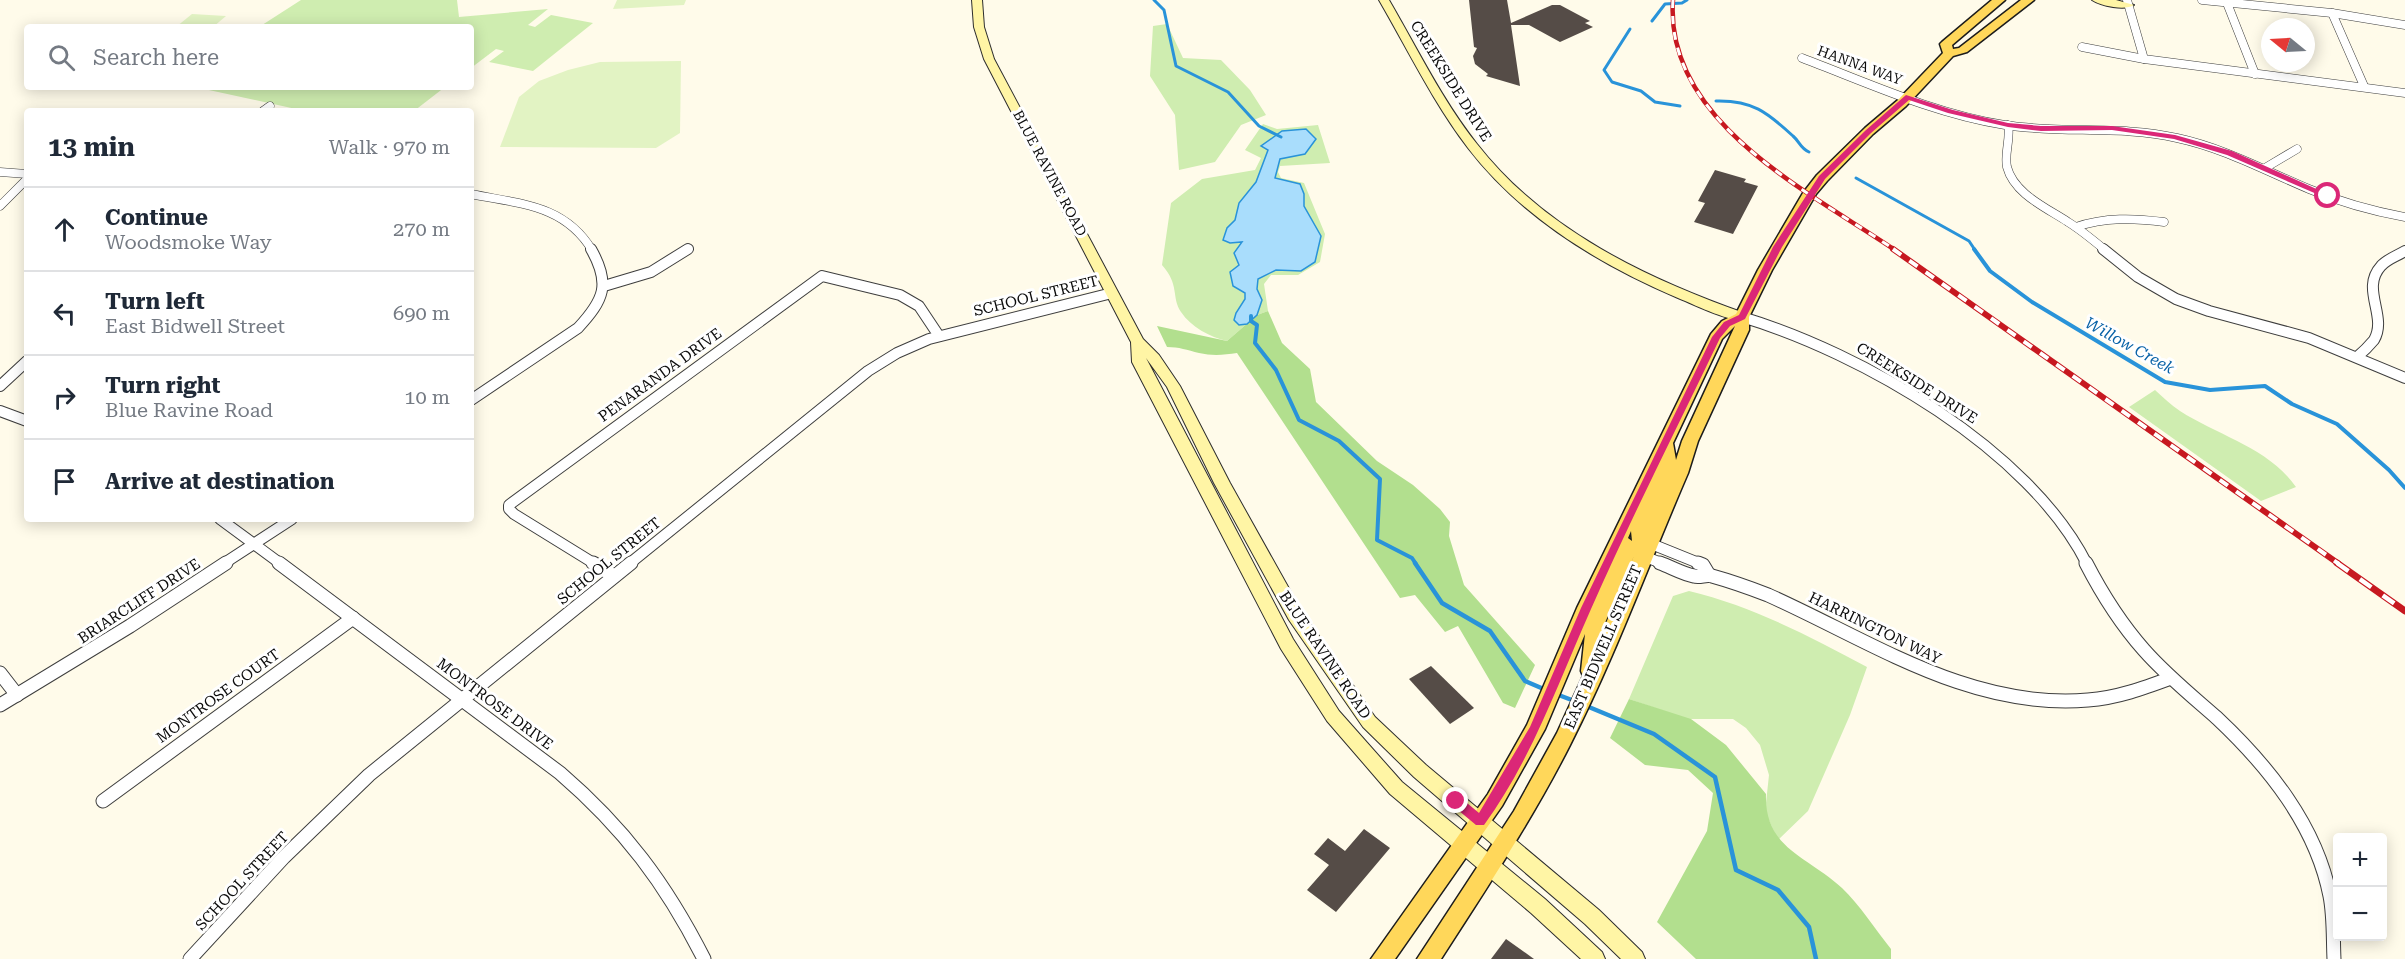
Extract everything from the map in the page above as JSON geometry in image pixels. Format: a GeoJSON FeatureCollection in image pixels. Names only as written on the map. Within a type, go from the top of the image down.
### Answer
{"type":"FeatureCollection","features":[{"type":"Feature","properties":{"kind":"main road","name":"BLUE RAVINE ROAD"},"geometry":{"type":"LineString","coordinates":[[977,0],[979,27],[989,59],[1138,342],[1154,358],[1173,386],[1222,483],[1289,604],[1369,722],[1420,771],[1611,934],[1635,959]]}},
{"type":"Feature","properties":{"kind":"main road","name":"CREEKSIDE DRIVE"},"geometry":{"type":"LineString","coordinates":[[1384,0],[1473,147],[1518,194],[1611,261],[1661,286],[1742,317]]}},
{"type":"Feature","properties":{"kind":"main road","name":"EAST BIDWELL STREET"},"geometry":{"type":"LineString","coordinates":[[1949,54],[1946,44],[1999,0]]}},
{"type":"Feature","properties":{"kind":"main road","name":"EAST BIDWELL STREET"},"geometry":{"type":"LineString","coordinates":[[1428,959],[1492,866],[1536,792],[1567,731],[1590,684],[1680,473],[1690,441],[1742,330],[1742,317],[1778,247],[1822,178],[1842,157],[1908,97],[1949,54],[1963,50],[2028,0]]}},
{"type":"Feature","properties":{"kind":"main road"},"geometry":{"type":"LineString","coordinates":[[2097,0],[2128,3]]}},
{"type":"Feature","properties":{"kind":"main road","name":"EAST BIDWELL STREET"},"geometry":{"type":"LineString","coordinates":[[1382,959],[1495,800],[1543,714],[1586,608],[1716,337],[1727,324],[1742,317]]}},
{"type":"Feature","properties":{"kind":"main road","name":"BLUE RAVINE ROAD"},"geometry":{"type":"LineString","coordinates":[[1138,342],[1139,362],[1308,680],[1362,752],[1396,788],[1492,866],[1595,959]]}},
{"type":"Feature","properties":{"kind":"main road"},"geometry":{"type":"LineString","coordinates":[[1150,383],[1160,384],[1180,418],[1195,428]]}},
{"type":"Feature","properties":{"kind":"main road"},"geometry":{"type":"LineString","coordinates":[[1646,550],[1640,531],[1669,467],[1665,443]]}},
{"type":"Feature","properties":{"kind":"main road"},"geometry":{"type":"LineString","coordinates":[[1590,684],[1595,625],[1628,550],[1626,545],[1619,540]]}},
{"type":"Feature","properties":{"kind":"main road"},"geometry":{"type":"LineString","coordinates":[[1263,599],[1277,607],[1291,633],[1306,642],[1315,643]]}},
{"type":"Feature","properties":{"kind":"street"},"geometry":{"type":"LineString","coordinates":[[2202,0],[2332,13],[2405,25]]}},
{"type":"Feature","properties":{"kind":"street"},"geometry":{"type":"LineString","coordinates":[[2128,3],[2144,59]]}},
{"type":"Feature","properties":{"kind":"street"},"geometry":{"type":"LineString","coordinates":[[2227,3],[2254,74]]}},
{"type":"Feature","properties":{"kind":"street"},"geometry":{"type":"LineString","coordinates":[[2332,13],[2364,87]]}},
{"type":"Feature","properties":{"kind":"street"},"geometry":{"type":"LineString","coordinates":[[2082,46],[2144,59],[2405,93]]}},
{"type":"Feature","properties":{"kind":"street","name":"HANNA WAY"},"geometry":{"type":"LineString","coordinates":[[1802,58],[1951,111],[2008,125],[2041,129],[2112,128],[2157,133],[2211,147],[2328,196],[2405,217]]}},
{"type":"Feature","properties":{"kind":"street"},"geometry":{"type":"LineString","coordinates":[[2008,125],[2010,138],[2005,157],[2009,173],[2015,181],[2032,198],[2076,227],[2127,270],[2181,301],[2213,313],[2314,339],[2405,378]]}},
{"type":"Feature","properties":{"kind":"street"},"geometry":{"type":"LineString","coordinates":[[2265,168],[2297,149]]}},
{"type":"Feature","properties":{"kind":"street"},"geometry":{"type":"LineString","coordinates":[[0,172],[24,174]]}},
{"type":"Feature","properties":{"kind":"street"},"geometry":{"type":"LineString","coordinates":[[0,206],[24,182]]}},
{"type":"Feature","properties":{"kind":"street"},"geometry":{"type":"LineString","coordinates":[[474,195],[542,210],[566,220],[578,230],[602,264],[604,286],[596,307],[578,328],[474,398]]}},
{"type":"Feature","properties":{"kind":"street"},"geometry":{"type":"LineString","coordinates":[[2076,227],[2118,219],[2164,222]]}},
{"type":"Feature","properties":{"kind":"street"},"geometry":{"type":"LineString","coordinates":[[604,286],[651,272],[688,249]]}},
{"type":"Feature","properties":{"kind":"street"},"geometry":{"type":"LineString","coordinates":[[2357,357],[2375,338],[2378,329],[2372,296],[2374,276],[2381,266],[2405,251]]}},
{"type":"Feature","properties":{"kind":"street","name":"PENARANDA DRIVE"},"geometry":{"type":"LineString","coordinates":[[614,576],[514,514],[509,509],[509,505],[822,276],[900,295],[919,306],[939,336]]}},
{"type":"Feature","properties":{"kind":"street","name":"SCHOOL STREET"},"geometry":{"type":"LineString","coordinates":[[190,959],[326,814],[369,775],[868,371],[897,353],[939,336],[1112,293]]}},
{"type":"Feature","properties":{"kind":"street","name":"CREEKSIDE DRIVE"},"geometry":{"type":"LineString","coordinates":[[1742,317],[1809,338],[1863,364],[1989,448],[2013,468],[2048,504],[2076,544],[2122,622],[2171,678],[2241,742],[2295,809],[2314,845],[2330,894],[2334,959]]}},
{"type":"Feature","properties":{"kind":"street"},"geometry":{"type":"LineString","coordinates":[[0,386],[24,364]]}},
{"type":"Feature","properties":{"kind":"street"},"geometry":{"type":"LineString","coordinates":[[0,411],[24,420]]}},
{"type":"Feature","properties":{"kind":"street","name":"MONTROSE DRIVE"},"geometry":{"type":"LineString","coordinates":[[224,522],[560,773],[609,816],[662,882],[704,959]]}},
{"type":"Feature","properties":{"kind":"street","name":"BRIARCLIFF DRIVE"},"geometry":{"type":"LineString","coordinates":[[0,705],[130,626],[287,522]]}},
{"type":"Feature","properties":{"kind":"street","name":"HARRINGTON WAY"},"geometry":{"type":"LineString","coordinates":[[1646,550],[1696,577],[1709,575],[1784,601],[1881,651],[1935,675],[2001,694],[2066,701],[2090,700],[2136,691],[2171,678]]}},
{"type":"Feature","properties":{"kind":"street","name":"MONTROSE COURT"},"geometry":{"type":"LineString","coordinates":[[103,801],[352,618]]}},
{"type":"Feature","properties":{"kind":"street"},"geometry":{"type":"LineString","coordinates":[[0,673],[17,695]]}},
{"type":"Feature","properties":{"kind":"green space"},"geometry":{"type":"Polygon","coordinates":[[[301,0],[457,0],[459,17],[548,9],[528,25],[535,27],[551,15],[593,23],[533,71],[489,62],[504,51],[496,49],[474,66],[474,24],[264,24],[301,0]]]}},
{"type":"Feature","properties":{"kind":"green space"},"geometry":{"type":"Polygon","coordinates":[[[617,0],[686,0],[684,5],[613,9],[617,0]]]}},
{"type":"Feature","properties":{"kind":"green space"},"geometry":{"type":"Polygon","coordinates":[[[192,14],[226,16],[217,24],[180,24],[192,14]]]}},
{"type":"Feature","properties":{"kind":"green space"},"geometry":{"type":"Polygon","coordinates":[[[1167,24],[1183,58],[1221,60],[1250,90],[1266,115],[1241,125],[1215,162],[1179,170],[1175,115],[1150,76],[1153,26],[1167,24]]]}},
{"type":"Feature","properties":{"kind":"green space"},"geometry":{"type":"Polygon","coordinates":[[[681,61],[680,133],[656,148],[500,147],[519,97],[539,81],[568,70],[600,62],[681,61]]]}},
{"type":"Feature","properties":{"kind":"green space"},"geometry":{"type":"Polygon","coordinates":[[[209,90],[441,90],[418,108],[291,108],[209,90]]]}},
{"type":"Feature","properties":{"kind":"green space"},"geometry":{"type":"Polygon","coordinates":[[[1263,124],[1277,129],[1318,125],[1330,163],[1280,166],[1278,172],[1281,178],[1304,183],[1325,234],[1320,262],[1298,275],[1271,275],[1264,284],[1268,311],[1257,315],[1227,341],[1195,327],[1178,306],[1171,279],[1162,265],[1171,203],[1202,179],[1255,170],[1261,158],[1245,150],[1263,124]]]}},
{"type":"Feature","properties":{"kind":"green space"},"geometry":{"type":"Polygon","coordinates":[[[1268,311],[1282,343],[1310,369],[1316,402],[1377,461],[1413,485],[1440,509],[1450,522],[1449,536],[1464,585],[1535,665],[1515,708],[1503,703],[1458,626],[1445,632],[1415,595],[1400,598],[1237,353],[1209,355],[1167,347],[1157,326],[1227,341],[1257,315],[1268,311]]]}},
{"type":"Feature","properties":{"kind":"green space"},"geometry":{"type":"Polygon","coordinates":[[[2155,390],[2180,411],[2258,452],[2272,462],[2296,487],[2261,501],[2129,407],[2155,390]]]}},
{"type":"Feature","properties":{"kind":"green space"},"geometry":{"type":"Polygon","coordinates":[[[1689,591],[1758,614],[1867,667],[1850,715],[1808,811],[1778,840],[1765,812],[1769,775],[1760,745],[1746,728],[1733,719],[1687,719],[1629,699],[1673,596],[1689,591]]]}},
{"type":"Feature","properties":{"kind":"green space"},"geometry":{"type":"Polygon","coordinates":[[[1629,699],[1691,719],[1726,745],[1766,794],[1767,813],[1780,839],[1790,850],[1829,877],[1849,895],[1891,949],[1891,959],[1696,959],[1657,922],[1707,831],[1713,793],[1688,770],[1645,765],[1610,738],[1629,699]]]}},
{"type":"Feature","properties":{"kind":"water"},"geometry":{"type":"Polygon","coordinates":[[[1306,129],[1316,139],[1305,154],[1280,159],[1275,178],[1300,184],[1304,194],[1304,206],[1321,236],[1315,262],[1301,271],[1276,270],[1258,279],[1257,289],[1262,300],[1257,315],[1247,324],[1239,325],[1234,320],[1245,299],[1245,293],[1233,286],[1230,272],[1239,265],[1234,253],[1242,242],[1230,243],[1223,240],[1227,228],[1235,220],[1239,203],[1256,182],[1268,150],[1261,146],[1282,131],[1306,129]]]}},
{"type":"Feature","properties":{"kind":"building"},"geometry":{"type":"Polygon","coordinates":[[[1469,0],[1507,0],[1511,23],[1552,5],[1560,5],[1590,21],[1585,23],[1593,27],[1560,42],[1529,25],[1511,25],[1520,86],[1486,76],[1488,74],[1475,64],[1473,56],[1477,48],[1474,47],[1469,0]]]}},
{"type":"Feature","properties":{"kind":"building"},"geometry":{"type":"Polygon","coordinates":[[[1715,170],[1746,179],[1744,182],[1758,186],[1733,234],[1694,222],[1705,203],[1698,201],[1715,170]]]}},
{"type":"Feature","properties":{"kind":"building"},"geometry":{"type":"Polygon","coordinates":[[[1431,666],[1474,708],[1450,724],[1409,679],[1431,666]]]}},
{"type":"Feature","properties":{"kind":"building"},"geometry":{"type":"Polygon","coordinates":[[[1364,829],[1390,848],[1336,912],[1307,890],[1329,865],[1314,854],[1328,838],[1345,851],[1364,829]]]}},
{"type":"Feature","properties":{"kind":"building"},"geometry":{"type":"Polygon","coordinates":[[[1506,939],[1534,959],[1491,959],[1506,939]]]}},
{"type":"Feature","properties":{"kind":"waterway"},"geometry":{"type":"LineString","coordinates":[[1154,0],[1164,10],[1176,66],[1228,92],[1259,126],[1281,137]]}},
{"type":"Feature","properties":{"kind":"waterway","name":"Willow Creek"},"geometry":{"type":"LineString","coordinates":[[1652,21],[1665,4],[1682,3],[1687,0]]}},
{"type":"Feature","properties":{"kind":"waterway","name":"Willow Creek"},"geometry":{"type":"LineString","coordinates":[[1630,29],[1604,70],[1612,82],[1641,91],[1655,102],[1680,106]]}},
{"type":"Feature","properties":{"kind":"waterway","name":"Willow Creek"},"geometry":{"type":"LineString","coordinates":[[1716,101],[1740,103],[1758,109],[1784,128],[1809,152]]}},
{"type":"Feature","properties":{"kind":"waterway","name":"Willow Creek"},"geometry":{"type":"LineString","coordinates":[[1856,178],[1969,241],[1975,250]]}},
{"type":"Feature","properties":{"kind":"waterway","name":"Willow Creek"},"geometry":{"type":"LineString","coordinates":[[1974,249],[1990,271],[2032,302],[2165,382],[2210,390],[2265,386],[2292,404],[2337,424],[2389,470],[2405,488]]}},
{"type":"Feature","properties":{"kind":"waterway"},"geometry":{"type":"LineString","coordinates":[[1251,316],[1251,321],[1257,325],[1255,343],[1276,370],[1299,420],[1339,441],[1380,479],[1377,540],[1412,558],[1416,564]]}},
{"type":"Feature","properties":{"kind":"waterway"},"geometry":{"type":"LineString","coordinates":[[1415,563],[1442,603],[1490,631],[1525,681],[1546,690]]}},
{"type":"Feature","properties":{"kind":"waterway"},"geometry":{"type":"LineString","coordinates":[[1556,694],[1577,702]]}},
{"type":"Feature","properties":{"kind":"waterway"},"geometry":{"type":"LineString","coordinates":[[1584,705],[1654,734],[1715,777],[1736,870],[1778,890],[1809,927],[1816,959]]}},
{"type":"Feature","properties":{"kind":"railway"},"geometry":{"type":"LineString","coordinates":[[1673,0],[1676,43],[1692,82],[1717,117],[1749,149],[1785,178],[1895,250]]}},
{"type":"Feature","properties":{"kind":"railway"},"geometry":{"type":"LineString","coordinates":[[1893,249],[2339,564]]}},
{"type":"Feature","properties":{"kind":"railway"},"geometry":{"type":"LineString","coordinates":[[2337,563],[2405,611]]}},
{"type":"Feature","properties":{"kind":"route"},"geometry":{"type":"LineString","coordinates":[[1456,801],[1480,821],[1495,800],[1543,714],[1586,608],[1716,337],[1727,324],[1742,317],[1778,247],[1810,193],[1822,178],[1869,131],[1908,97],[1951,111],[2008,125],[2041,129],[2112,128],[2139,130],[2175,137],[2230,153],[2328,196]]}}]}
